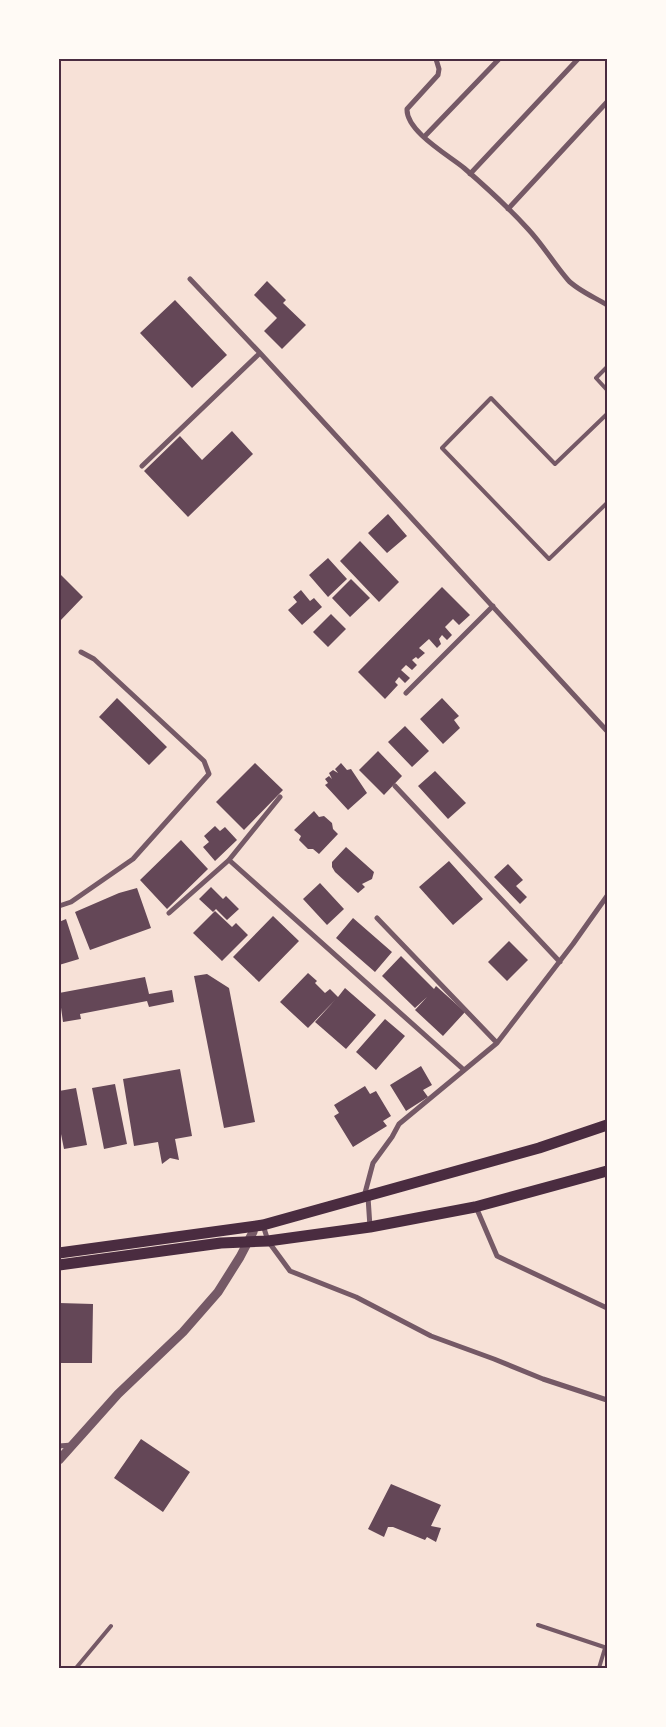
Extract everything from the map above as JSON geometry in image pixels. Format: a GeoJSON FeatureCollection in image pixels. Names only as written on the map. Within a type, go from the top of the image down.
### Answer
{"type":"FeatureCollection","features":[{"type":"Feature","properties":{"kind":"main road"},"geometry":{"type":"LineString","coordinates":[[59,1253],[258,1226],[539,1148],[607,1125]]}},
{"type":"Feature","properties":{"kind":"main road"},"geometry":{"type":"LineString","coordinates":[[59,1266],[220,1243],[268,1241],[370,1227],[475,1206],[607,1171]]}},
{"type":"Feature","properties":{"kind":"street"},"geometry":{"type":"LineString","coordinates":[[436,59],[439,69],[438,75],[407,109],[408,119],[424,137],[450,156],[529,229],[570,282],[607,305]]}},
{"type":"Feature","properties":{"kind":"street"},"geometry":{"type":"LineString","coordinates":[[424,137],[500,59]]}},
{"type":"Feature","properties":{"kind":"street"},"geometry":{"type":"LineString","coordinates":[[470,174],[578,59]]}},
{"type":"Feature","properties":{"kind":"street"},"geometry":{"type":"LineString","coordinates":[[508,209],[607,102]]}},
{"type":"Feature","properties":{"kind":"street"},"geometry":{"type":"LineString","coordinates":[[190,279],[260,352],[607,731]]}},
{"type":"Feature","properties":{"kind":"street"},"geometry":{"type":"LineString","coordinates":[[142,466],[260,352]]}},
{"type":"Feature","properties":{"kind":"street"},"geometry":{"type":"LineString","coordinates":[[406,693],[493,606]]}},
{"type":"Feature","properties":{"kind":"street"},"geometry":{"type":"LineString","coordinates":[[59,906],[71,902],[133,860],[209,774],[204,761],[94,659],[81,652]]}},
{"type":"Feature","properties":{"kind":"street"},"geometry":{"type":"LineString","coordinates":[[395,786],[560,962]]}},
{"type":"Feature","properties":{"kind":"street"},"geometry":{"type":"LineString","coordinates":[[169,913],[230,860],[280,797]]}},
{"type":"Feature","properties":{"kind":"street"},"geometry":{"type":"LineString","coordinates":[[230,860],[464,1070]]}},
{"type":"Feature","properties":{"kind":"street"},"geometry":{"type":"LineString","coordinates":[[370,1227],[368,1197],[365,1193],[373,1163],[399,1124],[496,1043],[560,962],[607,896]]}},
{"type":"Feature","properties":{"kind":"street"},"geometry":{"type":"LineString","coordinates":[[378,918],[496,1043]]}},
{"type":"Feature","properties":{"kind":"street"},"geometry":{"type":"LineString","coordinates":[[475,1206],[497,1256],[606,1307]]}},
{"type":"Feature","properties":{"kind":"street"},"geometry":{"type":"LineString","coordinates":[[59,1460],[118,1394],[183,1332],[218,1292],[258,1226],[290,1271],[356,1297],[431,1336],[543,1379],[607,1400]]}},
{"type":"Feature","properties":{"kind":"street"},"geometry":{"type":"LineString","coordinates":[[59,1446],[72,1445]]}},
{"type":"Feature","properties":{"kind":"lane"},"geometry":{"type":"LineString","coordinates":[[607,367],[596,378],[607,390]]}},
{"type":"Feature","properties":{"kind":"lane"},"geometry":{"type":"LineString","coordinates":[[607,414],[555,464],[491,398],[442,448],[549,559],[607,503]]}},
{"type":"Feature","properties":{"kind":"lane"},"geometry":{"type":"LineString","coordinates":[[76,1668],[111,1626]]}},
{"type":"Feature","properties":{"kind":"lane"},"geometry":{"type":"LineString","coordinates":[[538,1626],[606,1648],[599,1668]]}},
{"type":"Feature","properties":{"kind":"building"},"geometry":{"type":"Polygon","coordinates":[[[267,281],[286,300],[283,303],[306,325],[282,349],[264,331],[277,318],[254,295],[267,281]]]}},
{"type":"Feature","properties":{"kind":"building"},"geometry":{"type":"Polygon","coordinates":[[[175,300],[227,355],[192,388],[140,333],[175,300]]]}},
{"type":"Feature","properties":{"kind":"building"},"geometry":{"type":"Polygon","coordinates":[[[232,431],[253,454],[188,517],[144,471],[180,436],[202,460],[232,431]]]}},
{"type":"Feature","properties":{"kind":"building"},"geometry":{"type":"Polygon","coordinates":[[[388,514],[407,536],[387,553],[368,533],[388,514]]]}},
{"type":"Feature","properties":{"kind":"building"},"geometry":{"type":"Polygon","coordinates":[[[360,541],[399,582],[379,602],[340,561],[360,541]]]}},
{"type":"Feature","properties":{"kind":"building"},"geometry":{"type":"Polygon","coordinates":[[[328,558],[347,579],[328,597],[309,575],[328,558]]]}},
{"type":"Feature","properties":{"kind":"building"},"geometry":{"type":"Polygon","coordinates":[[[59,573],[83,597],[59,622],[59,573]]]}},
{"type":"Feature","properties":{"kind":"building"},"geometry":{"type":"Polygon","coordinates":[[[351,579],[370,598],[350,617],[332,598],[351,579]]]}},
{"type":"Feature","properties":{"kind":"building"},"geometry":{"type":"Polygon","coordinates":[[[442,587],[470,615],[459,625],[453,619],[445,627],[452,635],[447,640],[442,635],[439,639],[441,644],[437,648],[429,639],[419,648],[425,653],[418,659],[416,657],[412,660],[417,665],[412,670],[406,665],[401,670],[410,678],[405,683],[399,677],[395,682],[398,685],[385,699],[358,672],[442,587]]]}},
{"type":"Feature","properties":{"kind":"building"},"geometry":{"type":"Polygon","coordinates":[[[301,590],[310,601],[314,598],[322,607],[302,625],[288,610],[297,602],[293,597],[301,590]]]}},
{"type":"Feature","properties":{"kind":"building"},"geometry":{"type":"Polygon","coordinates":[[[331,614],[346,629],[328,647],[313,632],[331,614]]]}},
{"type":"Feature","properties":{"kind":"building"},"geometry":{"type":"Polygon","coordinates":[[[117,698],[167,747],[149,765],[99,717],[117,698]]]}},
{"type":"Feature","properties":{"kind":"building"},"geometry":{"type":"Polygon","coordinates":[[[442,698],[459,716],[454,720],[460,728],[443,744],[420,719],[442,698]]]}},
{"type":"Feature","properties":{"kind":"building"},"geometry":{"type":"Polygon","coordinates":[[[405,726],[429,751],[412,767],[388,742],[405,726]]]}},
{"type":"Feature","properties":{"kind":"building"},"geometry":{"type":"Polygon","coordinates":[[[378,751],[402,776],[384,795],[359,770],[378,751]]]}},
{"type":"Feature","properties":{"kind":"building"},"geometry":{"type":"Polygon","coordinates":[[[255,763],[283,790],[244,830],[216,802],[255,763]]]}},
{"type":"Feature","properties":{"kind":"building"},"geometry":{"type":"Polygon","coordinates":[[[341,763],[347,770],[351,769],[367,793],[348,810],[325,785],[328,783],[325,779],[329,776],[332,779],[329,773],[333,770],[338,773],[335,769],[341,763]]]}},
{"type":"Feature","properties":{"kind":"building"},"geometry":{"type":"Polygon","coordinates":[[[435,771],[466,803],[448,819],[418,786],[435,771]]]}},
{"type":"Feature","properties":{"kind":"building"},"geometry":{"type":"Polygon","coordinates":[[[314,811],[319,817],[324,816],[332,823],[333,829],[338,834],[319,854],[313,849],[308,849],[299,840],[301,836],[294,830],[314,811]]]}},
{"type":"Feature","properties":{"kind":"building"},"geometry":{"type":"Polygon","coordinates":[[[215,826],[220,831],[225,827],[237,840],[215,861],[203,847],[209,842],[204,836],[215,826]]]}},
{"type":"Feature","properties":{"kind":"building"},"geometry":{"type":"Polygon","coordinates":[[[181,840],[208,869],[167,909],[140,880],[181,840]]]}},
{"type":"Feature","properties":{"kind":"building"},"geometry":{"type":"Polygon","coordinates":[[[346,847],[374,872],[372,879],[362,884],[365,887],[358,893],[332,867],[332,862],[346,847]]]}},
{"type":"Feature","properties":{"kind":"building"},"geometry":{"type":"Polygon","coordinates":[[[449,861],[483,899],[453,925],[419,887],[449,861]]]}},
{"type":"Feature","properties":{"kind":"building"},"geometry":{"type":"Polygon","coordinates":[[[508,864],[523,880],[516,886],[527,897],[520,904],[494,877],[508,864]]]}},
{"type":"Feature","properties":{"kind":"building"},"geometry":{"type":"Polygon","coordinates":[[[320,883],[344,909],[327,925],[303,899],[320,883]]]}},
{"type":"Feature","properties":{"kind":"building"},"geometry":{"type":"Polygon","coordinates":[[[211,887],[223,899],[226,896],[239,909],[227,920],[216,909],[213,912],[199,899],[211,887]]]}},
{"type":"Feature","properties":{"kind":"building"},"geometry":{"type":"Polygon","coordinates":[[[137,888],[151,928],[90,950],[75,912],[119,893],[137,888]]]}},
{"type":"Feature","properties":{"kind":"building"},"geometry":{"type":"Polygon","coordinates":[[[215,911],[232,927],[236,923],[248,935],[222,961],[193,933],[215,911]]]}},
{"type":"Feature","properties":{"kind":"building"},"geometry":{"type":"Polygon","coordinates":[[[273,916],[299,941],[259,982],[233,957],[273,916]]]}},
{"type":"Feature","properties":{"kind":"building"},"geometry":{"type":"Polygon","coordinates":[[[353,918],[392,952],[375,972],[336,938],[353,918]]]}},
{"type":"Feature","properties":{"kind":"building"},"geometry":{"type":"Polygon","coordinates":[[[66,919],[79,959],[59,965],[59,922],[66,919]]]}},
{"type":"Feature","properties":{"kind":"building"},"geometry":{"type":"Polygon","coordinates":[[[509,941],[528,960],[507,981],[488,962],[509,941]]]}},
{"type":"Feature","properties":{"kind":"building"},"geometry":{"type":"Polygon","coordinates":[[[401,956],[434,989],[436,986],[465,1012],[443,1036],[415,1010],[427,997],[415,1008],[382,976],[401,956]]]}},
{"type":"Feature","properties":{"kind":"building"},"geometry":{"type":"Polygon","coordinates":[[[308,973],[317,981],[315,983],[325,993],[330,989],[338,997],[345,988],[376,1015],[346,1049],[315,1022],[335,1000],[308,1028],[280,1002],[308,973]]]}},
{"type":"Feature","properties":{"kind":"building"},"geometry":{"type":"Polygon","coordinates":[[[207,974],[229,988],[255,1122],[224,1128],[194,976],[207,974]]]}},
{"type":"Feature","properties":{"kind":"building"},"geometry":{"type":"Polygon","coordinates":[[[145,977],[149,994],[172,990],[174,1002],[149,1007],[147,1001],[80,1014],[81,1019],[63,1022],[59,993],[145,977]]]}},
{"type":"Feature","properties":{"kind":"building"},"geometry":{"type":"Polygon","coordinates":[[[385,1019],[405,1036],[376,1070],[356,1052],[385,1019]]]}},
{"type":"Feature","properties":{"kind":"building"},"geometry":{"type":"Polygon","coordinates":[[[421,1066],[432,1085],[423,1090],[428,1097],[406,1111],[390,1085],[421,1066]]]}},
{"type":"Feature","properties":{"kind":"building"},"geometry":{"type":"Polygon","coordinates":[[[180,1069],[192,1136],[175,1139],[179,1160],[170,1158],[162,1164],[158,1142],[134,1146],[123,1079],[180,1069]]]}},
{"type":"Feature","properties":{"kind":"building"},"geometry":{"type":"Polygon","coordinates":[[[115,1084],[127,1144],[104,1149],[92,1088],[115,1084]]]}},
{"type":"Feature","properties":{"kind":"building"},"geometry":{"type":"Polygon","coordinates":[[[365,1086],[370,1094],[376,1091],[391,1116],[383,1121],[387,1126],[353,1147],[334,1116],[339,1113],[334,1105],[365,1086]]]}},
{"type":"Feature","properties":{"kind":"building"},"geometry":{"type":"Polygon","coordinates":[[[76,1088],[87,1145],[64,1149],[59,1124],[59,1091],[76,1088]]]}},
{"type":"Feature","properties":{"kind":"building"},"geometry":{"type":"Polygon","coordinates":[[[59,1303],[93,1304],[92,1363],[59,1363],[59,1303]]]}},
{"type":"Feature","properties":{"kind":"building"},"geometry":{"type":"Polygon","coordinates":[[[141,1439],[190,1472],[163,1512],[114,1478],[141,1439]]]}},
{"type":"Feature","properties":{"kind":"building"},"geometry":{"type":"Polygon","coordinates":[[[391,1484],[441,1505],[431,1526],[441,1528],[436,1542],[427,1537],[425,1540],[393,1527],[388,1527],[384,1537],[368,1529],[391,1484]]]}}]}
